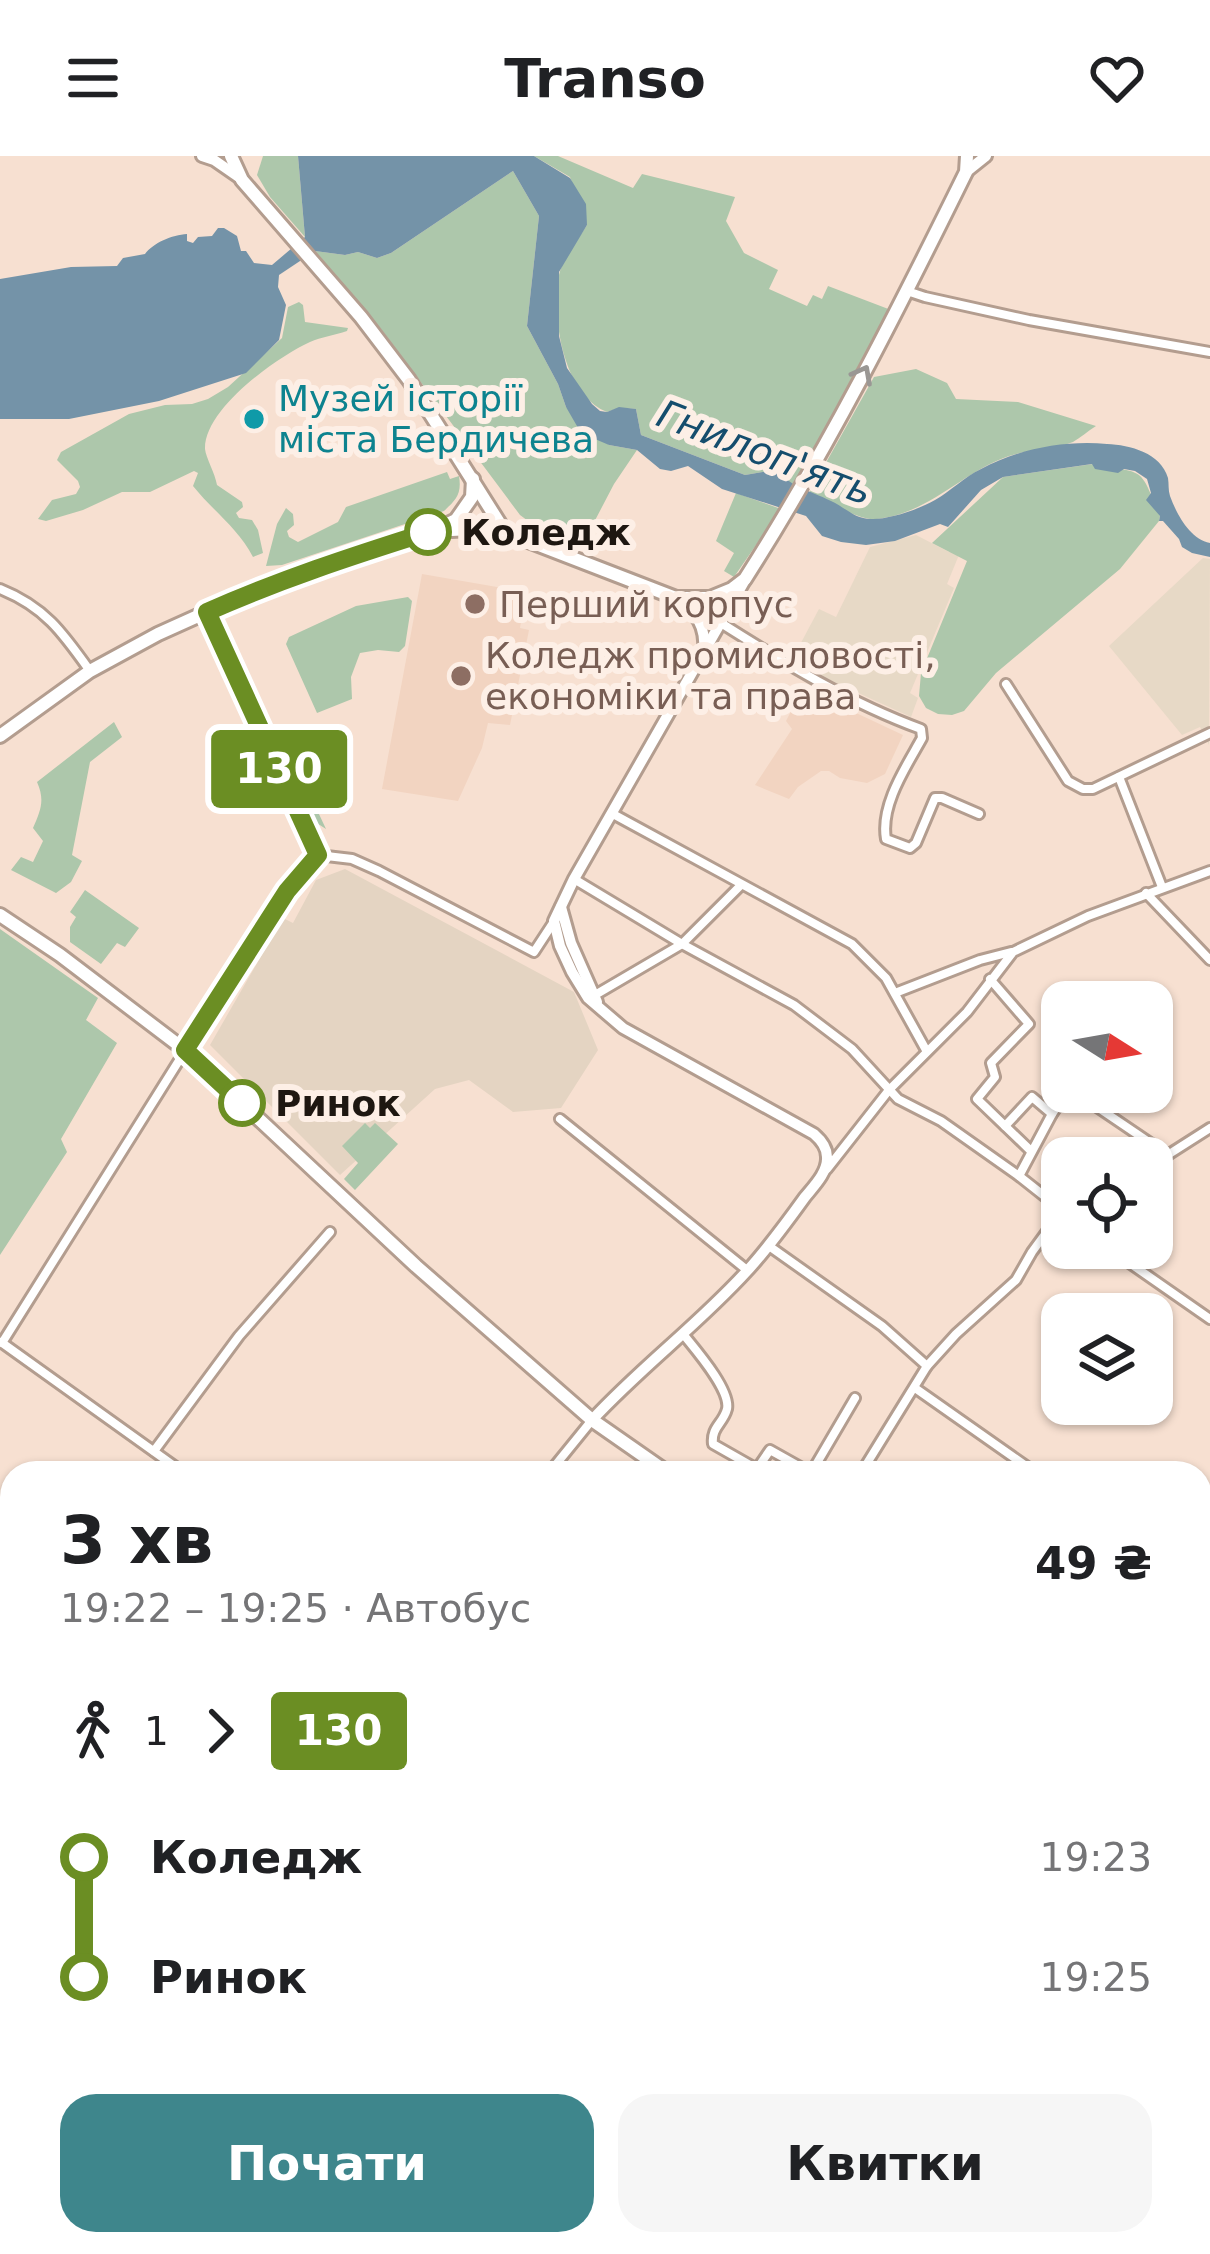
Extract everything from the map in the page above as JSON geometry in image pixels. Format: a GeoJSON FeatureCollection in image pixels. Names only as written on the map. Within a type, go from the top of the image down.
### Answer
{"type":"FeatureCollection","features":[{"type":"Feature","properties":{"kind":"main road"},"geometry":{"type":"LineString","coordinates":[[202,156],[242,180],[361,317],[410,380],[506,532]]}},
{"type":"Feature","properties":{"kind":"main road"},"geometry":{"type":"LineString","coordinates":[[230,156],[242,180]]}},
{"type":"Feature","properties":{"kind":"main road"},"geometry":{"type":"LineString","coordinates":[[967,156],[967,172]]}},
{"type":"Feature","properties":{"kind":"main road"},"geometry":{"type":"LineString","coordinates":[[592,1420],[747,1270],[823,1174],[827,1156],[823,1142],[814,1134],[623,1028],[588,998],[560,946],[554,921],[807,477],[967,172],[986,156]]}},
{"type":"Feature","properties":{"kind":"main road"},"geometry":{"type":"LineString","coordinates":[[0,736],[90,671],[207,612],[267,585],[456,520],[472,497],[473,479]]}},
{"type":"Feature","properties":{"kind":"main road"},"geometry":{"type":"LineString","coordinates":[[433,531],[506,532],[676,598],[703,626],[703,654]]}},
{"type":"Feature","properties":{"kind":"main road"},"geometry":{"type":"LineString","coordinates":[[676,598],[721,595],[745,579]]}},
{"type":"Feature","properties":{"kind":"main road"},"geometry":{"type":"LineString","coordinates":[[560,904],[571,943],[602,1010]]}},
{"type":"Feature","properties":{"kind":"main road"},"geometry":{"type":"LineString","coordinates":[[0,915],[61,955],[185,1050],[416,1266],[592,1420],[651,1461]]}},
{"type":"Feature","properties":{"kind":"street"},"geometry":{"type":"LineString","coordinates":[[908,291],[1029,320],[1210,352]]}},
{"type":"Feature","properties":{"kind":"street"},"geometry":{"type":"LineString","coordinates":[[0,589],[57,624],[90,671]]}},
{"type":"Feature","properties":{"kind":"street"},"geometry":{"type":"LineString","coordinates":[[207,612],[318,855]]}},
{"type":"Feature","properties":{"kind":"street"},"geometry":{"type":"LineString","coordinates":[[721,623],[804,674],[921,729],[922,738],[884,824],[886,839],[910,848],[916,843],[935,798],[979,814]]}},
{"type":"Feature","properties":{"kind":"street"},"geometry":{"type":"LineString","coordinates":[[1006,684],[1075,787],[1093,789],[1210,733]]}},
{"type":"Feature","properties":{"kind":"street"},"geometry":{"type":"LineString","coordinates":[[1119,777],[1162,887]]}},
{"type":"Feature","properties":{"kind":"street"},"geometry":{"type":"LineString","coordinates":[[613,814],[852,944],[886,977],[926,1051]]}},
{"type":"Feature","properties":{"kind":"street"},"geometry":{"type":"LineString","coordinates":[[318,855],[352,859],[380,871],[534,952],[554,921]]}},
{"type":"Feature","properties":{"kind":"street"},"geometry":{"type":"LineString","coordinates":[[163,1461],[1,1342],[287,891],[318,855]]}},
{"type":"Feature","properties":{"kind":"street"},"geometry":{"type":"LineString","coordinates":[[895,994],[1013,952],[1088,916],[1210,871]]}},
{"type":"Feature","properties":{"kind":"street"},"geometry":{"type":"LineString","coordinates":[[574,879],[794,1005],[852,1049],[898,1099],[941,1121],[1041,1193]]}},
{"type":"Feature","properties":{"kind":"street"},"geometry":{"type":"LineString","coordinates":[[594,995],[682,944],[741,885]]}},
{"type":"Feature","properties":{"kind":"street"},"geometry":{"type":"LineString","coordinates":[[1146,893],[1210,960]]}},
{"type":"Feature","properties":{"kind":"street"},"geometry":{"type":"LineString","coordinates":[[823,1174],[889,1090],[967,1012],[1013,952]]}},
{"type":"Feature","properties":{"kind":"street"},"geometry":{"type":"LineString","coordinates":[[990,979],[1029,1024],[991,1064],[995,1077],[977,1099],[1031,1151]]}},
{"type":"Feature","properties":{"kind":"street"},"geometry":{"type":"LineString","coordinates":[[1005,1126],[1032,1097],[1052,1114],[1019,1176]]}},
{"type":"Feature","properties":{"kind":"street"},"geometry":{"type":"LineString","coordinates":[[1103,1113],[1140,1137]]}},
{"type":"Feature","properties":{"kind":"street"},"geometry":{"type":"LineString","coordinates":[[560,1119],[747,1270]]}},
{"type":"Feature","properties":{"kind":"street"},"geometry":{"type":"LineString","coordinates":[[1173,1152],[1210,1129]]}},
{"type":"Feature","properties":{"kind":"street"},"geometry":{"type":"LineString","coordinates":[[154,1451],[239,1336],[330,1232]]}},
{"type":"Feature","properties":{"kind":"street"},"geometry":{"type":"LineString","coordinates":[[869,1461],[927,1366],[1016,1280],[1041,1240]]}},
{"type":"Feature","properties":{"kind":"street"},"geometry":{"type":"LineString","coordinates":[[767,1245],[882,1325],[927,1366]]}},
{"type":"Feature","properties":{"kind":"street"},"geometry":{"type":"LineString","coordinates":[[1138,1269],[1210,1319]]}},
{"type":"Feature","properties":{"kind":"street"},"geometry":{"type":"LineString","coordinates":[[682,1333],[725,1394],[727,1408],[712,1433],[713,1444],[743,1461]]}},
{"type":"Feature","properties":{"kind":"street"},"geometry":{"type":"LineString","coordinates":[[915,1388],[1019,1461]]}},
{"type":"Feature","properties":{"kind":"street"},"geometry":{"type":"LineString","coordinates":[[818,1461],[855,1398]]}},
{"type":"Feature","properties":{"kind":"street"},"geometry":{"type":"LineString","coordinates":[[559,1461],[592,1420]]}},
{"type":"Feature","properties":{"kind":"street"},"geometry":{"type":"LineString","coordinates":[[762,1461],[770,1450],[790,1461]]}},
{"type":"Feature","properties":{"kind":"shaded area"},"geometry":{"type":"Polygon","coordinates":[[[916,535],[949,552],[952,546],[961,550],[947,584],[954,588],[910,693],[918,698],[911,717],[810,671],[795,654],[819,609],[836,617],[870,547],[916,535]]]}},
{"type":"Feature","properties":{"kind":"shaded area"},"geometry":{"type":"Polygon","coordinates":[[[1203,558],[1210,559],[1209,745],[1200,727],[1182,735],[1109,646],[1203,558]]]}},
{"type":"Feature","properties":{"kind":"shaded area","name":"Коледж промисловості, економіки та права"},"geometry":{"type":"Polygon","coordinates":[[[422,574],[526,592],[520,628],[529,630],[510,725],[488,723],[458,801],[382,789],[422,574]]]}},
{"type":"Feature","properties":{"kind":"shaded area"},"geometry":{"type":"Polygon","coordinates":[[[803,688],[903,735],[885,774],[867,783],[821,771],[789,799],[755,785],[792,729],[786,721],[803,688]]]}},
{"type":"Feature","properties":{"kind":"shaded area"},"geometry":{"type":"Polygon","coordinates":[[[345,869],[574,992],[598,1050],[561,1108],[513,1112],[469,1080],[435,1089],[340,1175],[210,1045],[283,918],[293,923],[316,880],[345,869]]]}},
{"type":"Feature","properties":{"kind":"green space"},"geometry":{"type":"Polygon","coordinates":[[[263,156],[298,156],[305,237],[257,175],[263,156]]]}},
{"type":"Feature","properties":{"kind":"green space"},"geometry":{"type":"Polygon","coordinates":[[[534,156],[558,156],[633,188],[642,174],[735,197],[726,221],[744,253],[778,270],[769,289],[807,306],[813,295],[822,299],[828,286],[891,310],[793,486],[775,470],[745,475],[641,435],[636,409],[607,412],[580,389],[559,332],[557,292],[563,263],[587,225],[570,177],[534,156]]]}},
{"type":"Feature","properties":{"kind":"green space"},"geometry":{"type":"Polygon","coordinates":[[[513,171],[539,216],[527,326],[566,407],[609,445],[637,450],[579,551],[520,515],[381,329],[315,251],[358,252],[377,258],[391,253],[513,171]]]}},
{"type":"Feature","properties":{"kind":"green space"},"geometry":{"type":"Polygon","coordinates":[[[299,302],[305,322],[347,331],[296,349],[245,386],[216,418],[205,449],[217,485],[242,502],[236,513],[252,520],[263,553],[253,557],[193,486],[198,473],[194,471],[150,492],[122,492],[83,510],[38,519],[52,500],[76,494],[80,487],[57,460],[61,452],[129,414],[192,404],[228,387],[282,338],[288,307],[299,302]]]}},
{"type":"Feature","properties":{"kind":"green space"},"geometry":{"type":"Polygon","coordinates":[[[916,369],[947,383],[956,399],[1018,402],[1096,426],[1073,442],[992,463],[930,501],[896,515],[861,517],[809,493],[874,377],[916,369]]]}},
{"type":"Feature","properties":{"kind":"green space"},"geometry":{"type":"Polygon","coordinates":[[[1093,464],[1139,475],[1159,521],[1120,569],[996,673],[964,711],[938,714],[926,708],[919,696],[921,673],[967,561],[932,543],[1003,477],[1093,464]]]}},
{"type":"Feature","properties":{"kind":"green space"},"geometry":{"type":"Polygon","coordinates":[[[447,472],[450,479],[459,476],[460,488],[444,511],[282,565],[266,566],[286,508],[293,514],[289,537],[298,542],[338,522],[346,507],[447,472]]]}},
{"type":"Feature","properties":{"kind":"green space"},"geometry":{"type":"Polygon","coordinates":[[[736,493],[781,509],[734,577],[724,571],[734,553],[716,541],[736,493]]]}},
{"type":"Feature","properties":{"kind":"green space"},"geometry":{"type":"Polygon","coordinates":[[[408,597],[412,601],[405,646],[399,652],[360,653],[351,677],[352,699],[317,713],[286,644],[289,637],[356,606],[408,597]]]}},
{"type":"Feature","properties":{"kind":"green space"},"geometry":{"type":"Polygon","coordinates":[[[114,722],[122,737],[90,762],[72,855],[82,861],[71,882],[56,893],[11,870],[21,857],[33,862],[43,841],[33,828],[41,805],[37,782],[114,722]]]}},
{"type":"Feature","properties":{"kind":"green space"},"geometry":{"type":"Polygon","coordinates":[[[332,740],[348,778],[340,782],[333,768],[303,780],[326,829],[312,820],[282,750],[294,744],[299,755],[332,740]]]}},
{"type":"Feature","properties":{"kind":"green space"},"geometry":{"type":"Polygon","coordinates":[[[85,890],[139,928],[125,947],[117,943],[101,964],[70,942],[76,917],[70,912],[85,890]]]}},
{"type":"Feature","properties":{"kind":"green space"},"geometry":{"type":"Polygon","coordinates":[[[0,929],[98,998],[86,1020],[117,1043],[61,1139],[67,1152],[0,1255],[0,929]]]}},
{"type":"Feature","properties":{"kind":"green space"},"geometry":{"type":"Polygon","coordinates":[[[365,1123],[370,1128],[375,1123],[398,1144],[355,1190],[344,1179],[358,1163],[342,1146],[365,1123]]]}},
{"type":"Feature","properties":{"kind":"water"},"geometry":{"type":"Polygon","coordinates":[[[298,156],[534,156],[570,178],[586,204],[587,225],[559,272],[559,336],[567,368],[600,411],[636,409],[641,435],[745,475],[775,470],[867,519],[921,507],[975,472],[1026,451],[1075,443],[1125,446],[1159,462],[1176,511],[1190,531],[1210,543],[1210,557],[1182,547],[1159,521],[1146,500],[1151,493],[1147,479],[1135,471],[1118,473],[1095,469],[1092,464],[1003,477],[981,490],[948,527],[940,524],[895,541],[866,545],[822,536],[806,516],[722,489],[688,466],[660,469],[637,450],[581,433],[527,326],[539,216],[513,171],[391,253],[377,258],[358,252],[315,251],[279,275],[278,287],[286,305],[279,340],[246,373],[159,401],[69,419],[0,419],[0,279],[71,267],[117,266],[123,258],[145,254],[169,238],[187,234],[187,241],[193,243],[198,237],[212,236],[218,228],[237,236],[241,251],[254,263],[272,265],[305,237],[298,156]]]}},
{"type":"Feature","properties":{"kind":"bus line","name":"130"},"geometry":{"type":"LineString","coordinates":[[242,1103],[185,1050],[287,891],[318,855],[207,612],[267,585],[428,532]]}},
{"type":"Feature","properties":{"kind":"place","name":"Музей історії міста Бердичева"},"geometry":{"type":"Point","coordinates":[254,419]}},
{"type":"Feature","properties":{"kind":"place","name":"Коледж"},"geometry":{"type":"Point","coordinates":[428,532]}},
{"type":"Feature","properties":{"kind":"place","name":"Перший корпус"},"geometry":{"type":"Point","coordinates":[475,604]}},
{"type":"Feature","properties":{"kind":"place","name":"Коледж промисловості, економіки та права"},"geometry":{"type":"Point","coordinates":[461,676]}},
{"type":"Feature","properties":{"kind":"place","name":"Ринок"},"geometry":{"type":"Point","coordinates":[242,1103]}},
{"type":"Feature","properties":{"kind":"water label","name":"Гнилоп'ять"},"geometry":{"type":"Point","coordinates":[765,452]}}]}
